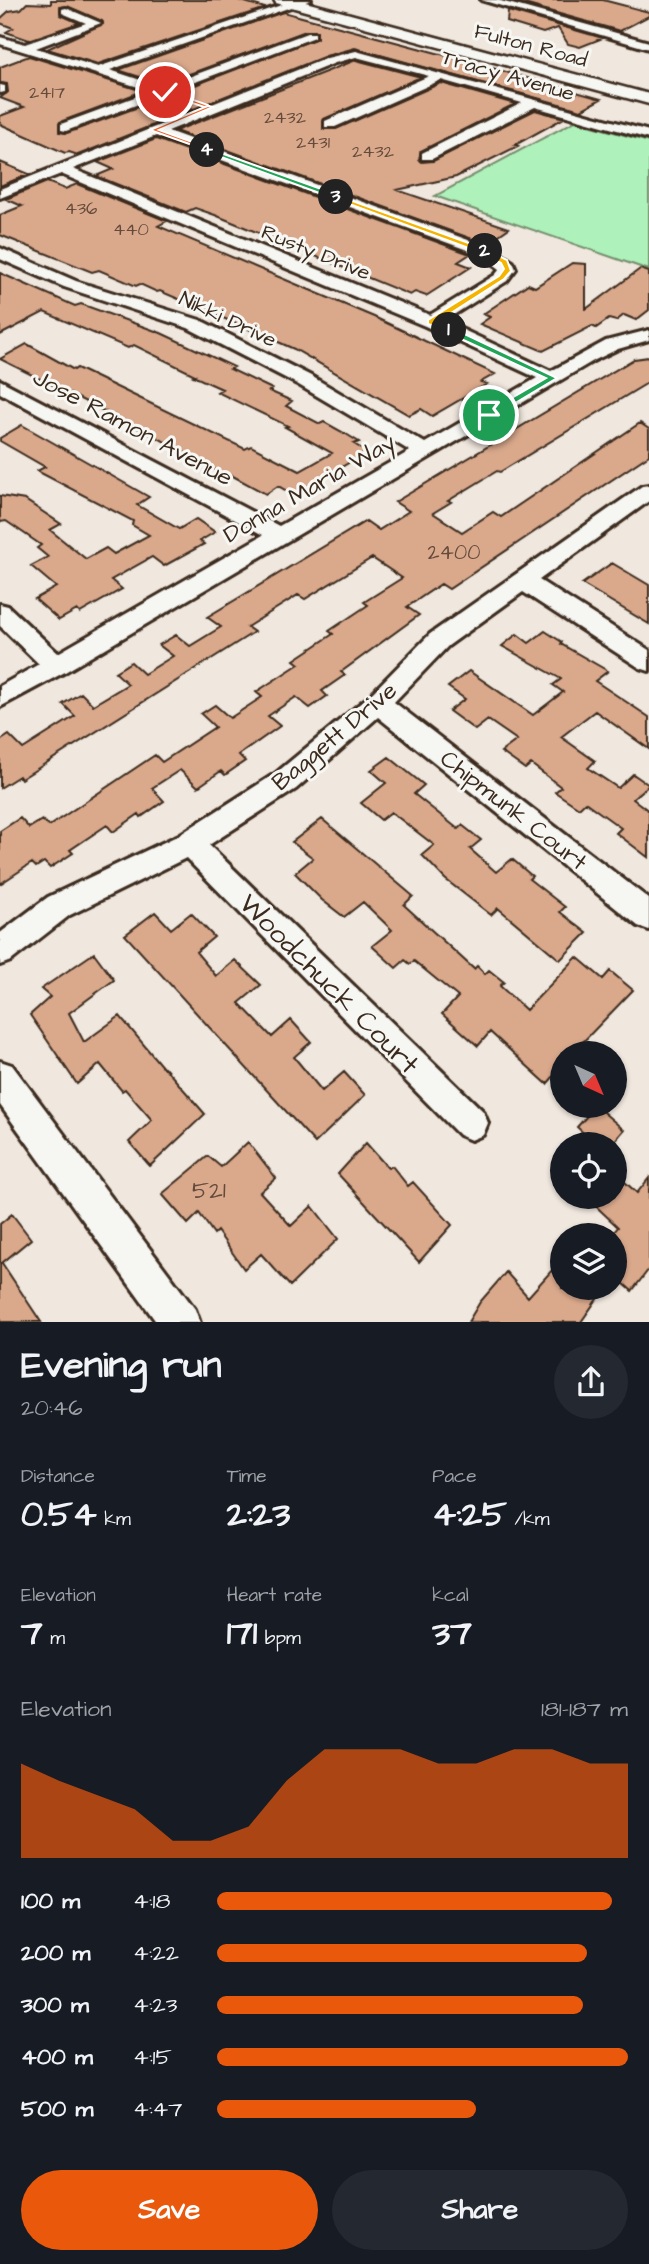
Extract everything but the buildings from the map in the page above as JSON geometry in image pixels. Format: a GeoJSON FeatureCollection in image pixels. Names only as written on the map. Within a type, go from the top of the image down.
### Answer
{"type":"FeatureCollection","features":[{"type":"Feature","properties":{"kind":"main road","name":"Fulton Road"},"geometry":{"type":"LineString","coordinates":[[299,1],[649,91]]}},
{"type":"Feature","properties":{"kind":"main road","name":"Fulton Road"},"geometry":{"type":"LineString","coordinates":[[299,1],[649,99]]}},
{"type":"Feature","properties":{"kind":"street"},"geometry":{"type":"LineString","coordinates":[[486,0],[646,43]]}},
{"type":"Feature","properties":{"kind":"street"},"geometry":{"type":"LineString","coordinates":[[502,4],[514,0]]}},
{"type":"Feature","properties":{"kind":"street"},"geometry":{"type":"LineString","coordinates":[[99,70],[299,1]]}},
{"type":"Feature","properties":{"kind":"street"},"geometry":{"type":"LineString","coordinates":[[0,57],[96,23],[66,11]]}},
{"type":"Feature","properties":{"kind":"street"},"geometry":{"type":"LineString","coordinates":[[66,128],[311,35]]}},
{"type":"Feature","properties":{"kind":"street"},"geometry":{"type":"LineString","coordinates":[[0,40],[199,103]]}},
{"type":"Feature","properties":{"kind":"street","name":"Tracy Avenue"},"geometry":{"type":"LineString","coordinates":[[199,103],[356,54],[372,56],[649,135]]}},
{"type":"Feature","properties":{"kind":"street"},"geometry":{"type":"LineString","coordinates":[[330,124],[440,76]]}},
{"type":"Feature","properties":{"kind":"street"},"geometry":{"type":"LineString","coordinates":[[427,156],[534,102]]}},
{"type":"Feature","properties":{"kind":"street"},"geometry":{"type":"LineString","coordinates":[[0,194],[153,130],[199,103]]}},
{"type":"Feature","properties":{"kind":"street"},"geometry":{"type":"LineString","coordinates":[[153,130],[487,252],[507,265],[508,270],[501,278],[431,322]]}},
{"type":"Feature","properties":{"kind":"street","name":"Rusty Drive"},"geometry":{"type":"LineString","coordinates":[[62,170],[431,322],[552,378]]}},
{"type":"Feature","properties":{"kind":"street","name":"Nikki Drive"},"geometry":{"type":"LineString","coordinates":[[0,253],[70,284],[194,324],[304,380],[426,452]]}},
{"type":"Feature","properties":{"kind":"street","name":"Donna Maria Way"},"geometry":{"type":"LineString","coordinates":[[0,698],[552,378],[612,345],[649,335]]}},
{"type":"Feature","properties":{"kind":"street","name":"Jose Ramon Avenue"},"geometry":{"type":"LineString","coordinates":[[5,394],[279,535]]}},
{"type":"Feature","properties":{"kind":"street","name":"Baggett Drive"},"geometry":{"type":"LineString","coordinates":[[0,951],[59,906],[189,843],[286,781],[378,703],[439,640],[649,491]]}},
{"type":"Feature","properties":{"kind":"street"},"geometry":{"type":"LineString","coordinates":[[523,581],[649,663]]}},
{"type":"Feature","properties":{"kind":"street"},"geometry":{"type":"LineString","coordinates":[[0,612],[56,666]]}},
{"type":"Feature","properties":{"kind":"street","name":"Chipmunk Court"},"geometry":{"type":"LineString","coordinates":[[378,703],[649,917]]}},
{"type":"Feature","properties":{"kind":"street","name":"Woodchuck Court"},"geometry":{"type":"LineString","coordinates":[[189,843],[471,1123]]}},
{"type":"Feature","properties":{"kind":"street"},"geometry":{"type":"LineString","coordinates":[[0,1077],[181,1322]]}},
{"type":"Feature","properties":{"kind":"green space"},"geometry":{"type":"Polygon","coordinates":[[[575,121],[649,142],[649,270],[435,196],[575,121]]]}},
{"type":"Feature","properties":{"kind":"route"},"geometry":{"type":"LineString","coordinates":[[165,92],[210,107],[153,130],[487,252],[504,261],[508,270],[501,278],[431,322],[552,378],[489,415]]}}]}
